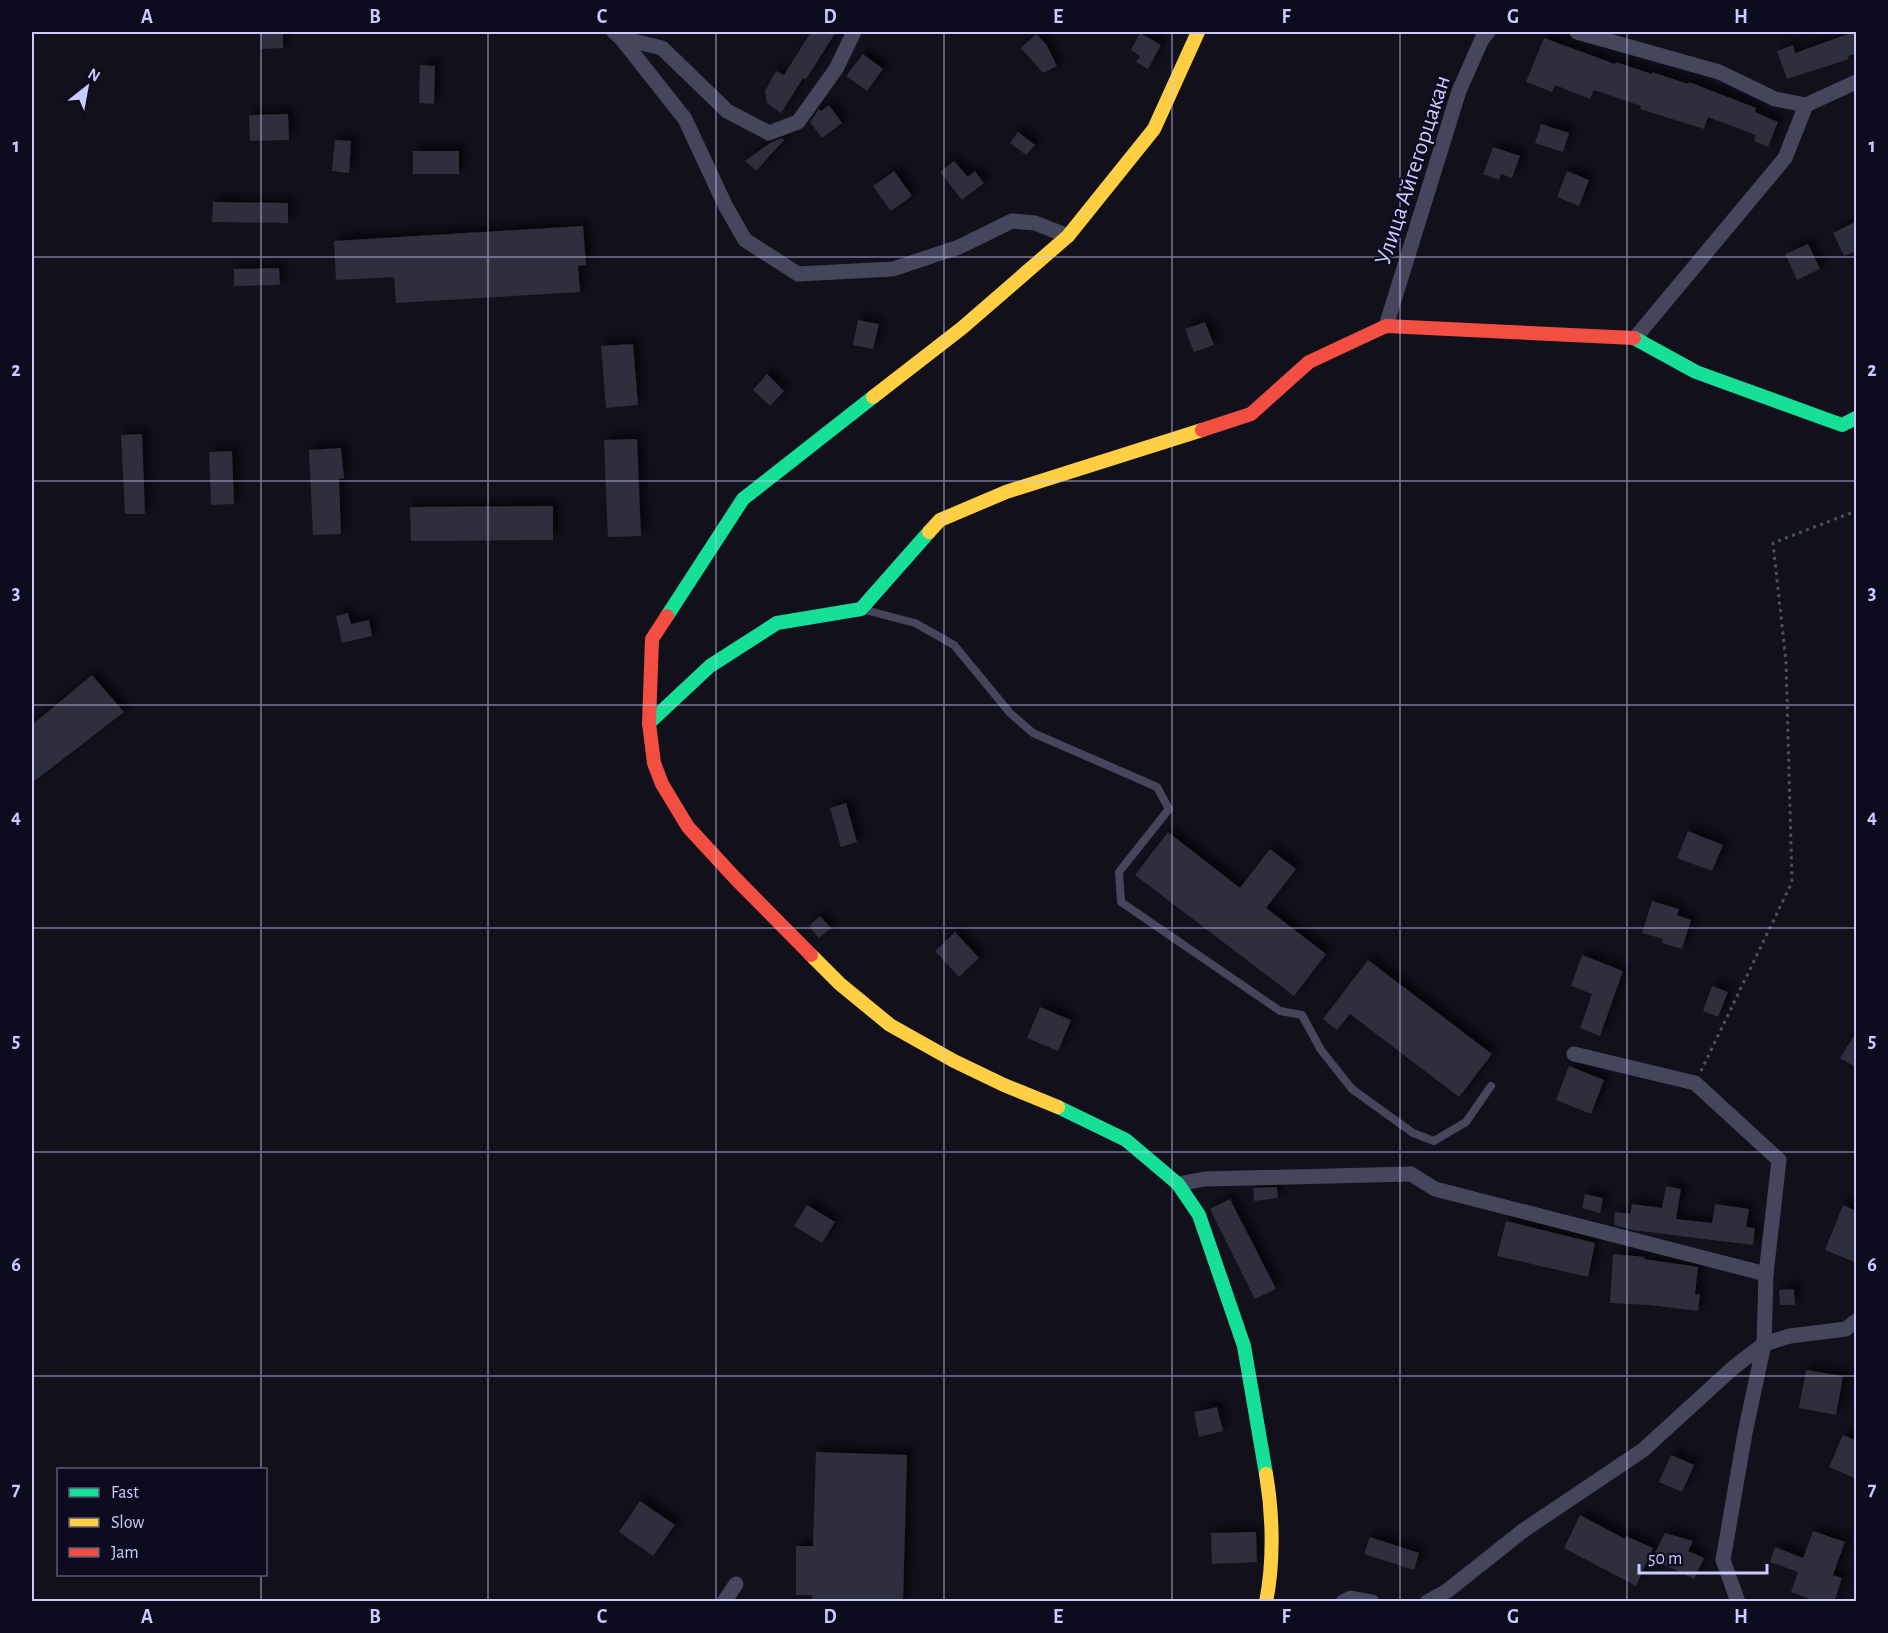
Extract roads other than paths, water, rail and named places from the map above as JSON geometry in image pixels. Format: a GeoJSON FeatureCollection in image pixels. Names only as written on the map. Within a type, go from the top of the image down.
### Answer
{"type":"FeatureCollection","features":[{"type":"Feature","properties":{"kind":"street"},"geometry":{"type":"LineString","coordinates":[[618,35],[662,48],[727,111],[769,133],[798,122],[836,69],[854,32]]}},
{"type":"Feature","properties":{"kind":"street"},"geometry":{"type":"LineString","coordinates":[[1198,32],[1154,129],[1068,236],[962,328],[743,499],[652,639],[649,723],[654,763],[672,803],[688,827],[840,984],[890,1025],[954,1061],[1126,1140],[1178,1184],[1199,1215],[1244,1346],[1268,1487],[1269,1587],[1266,1602]]}},
{"type":"Feature","properties":{"kind":"street","name":"Улица Айгегорцакан"},"geometry":{"type":"LineString","coordinates":[[1386,326],[1459,91],[1482,39],[1488,32]]}},
{"type":"Feature","properties":{"kind":"street"},"geometry":{"type":"LineString","coordinates":[[1576,32],[1719,72],[1775,99],[1806,105],[1857,82]]}},
{"type":"Feature","properties":{"kind":"street"},"geometry":{"type":"LineString","coordinates":[[618,35],[685,119],[725,205],[745,240],[798,274],[893,269],[959,247],[1012,221],[1035,223],[1068,236]]}},
{"type":"Feature","properties":{"kind":"street"},"geometry":{"type":"LineString","coordinates":[[1635,338],[1785,158],[1806,105]]}},
{"type":"Feature","properties":{"kind":"street"},"geometry":{"type":"LineString","coordinates":[[649,723],[710,666],[777,623],[861,609],[940,520],[1006,492],[1251,414],[1310,362],[1386,326],[1635,338],[1696,372],[1842,425],[1857,418]]}},
{"type":"Feature","properties":{"kind":"street"},"geometry":{"type":"LineString","coordinates":[[1574,1054],[1695,1083],[1779,1160],[1766,1274],[1764,1344],[1745,1433],[1723,1560],[1738,1602]]}},
{"type":"Feature","properties":{"kind":"street"},"geometry":{"type":"LineString","coordinates":[[1178,1184],[1205,1179],[1411,1174],[1435,1189],[1766,1274]]}},
{"type":"Feature","properties":{"kind":"street"},"geometry":{"type":"LineString","coordinates":[[1427,1602],[1447,1591],[1524,1530],[1643,1450],[1734,1367],[1764,1344],[1790,1336],[1846,1329],[1857,1321]]}},
{"type":"Feature","properties":{"kind":"street"},"geometry":{"type":"LineString","coordinates":[[724,1602],[736,1584]]}},
{"type":"Feature","properties":{"kind":"street"},"geometry":{"type":"LineString","coordinates":[[1343,1602],[1351,1598],[1372,1602]]}},
{"type":"Feature","properties":{"kind":"lane"},"geometry":{"type":"LineString","coordinates":[[861,609],[915,622],[954,645],[1010,713],[1032,732],[1158,788],[1169,809],[1119,872],[1121,902],[1280,1011],[1302,1015],[1321,1050],[1352,1089],[1413,1133],[1434,1142],[1466,1122],[1491,1086]]}}]}
